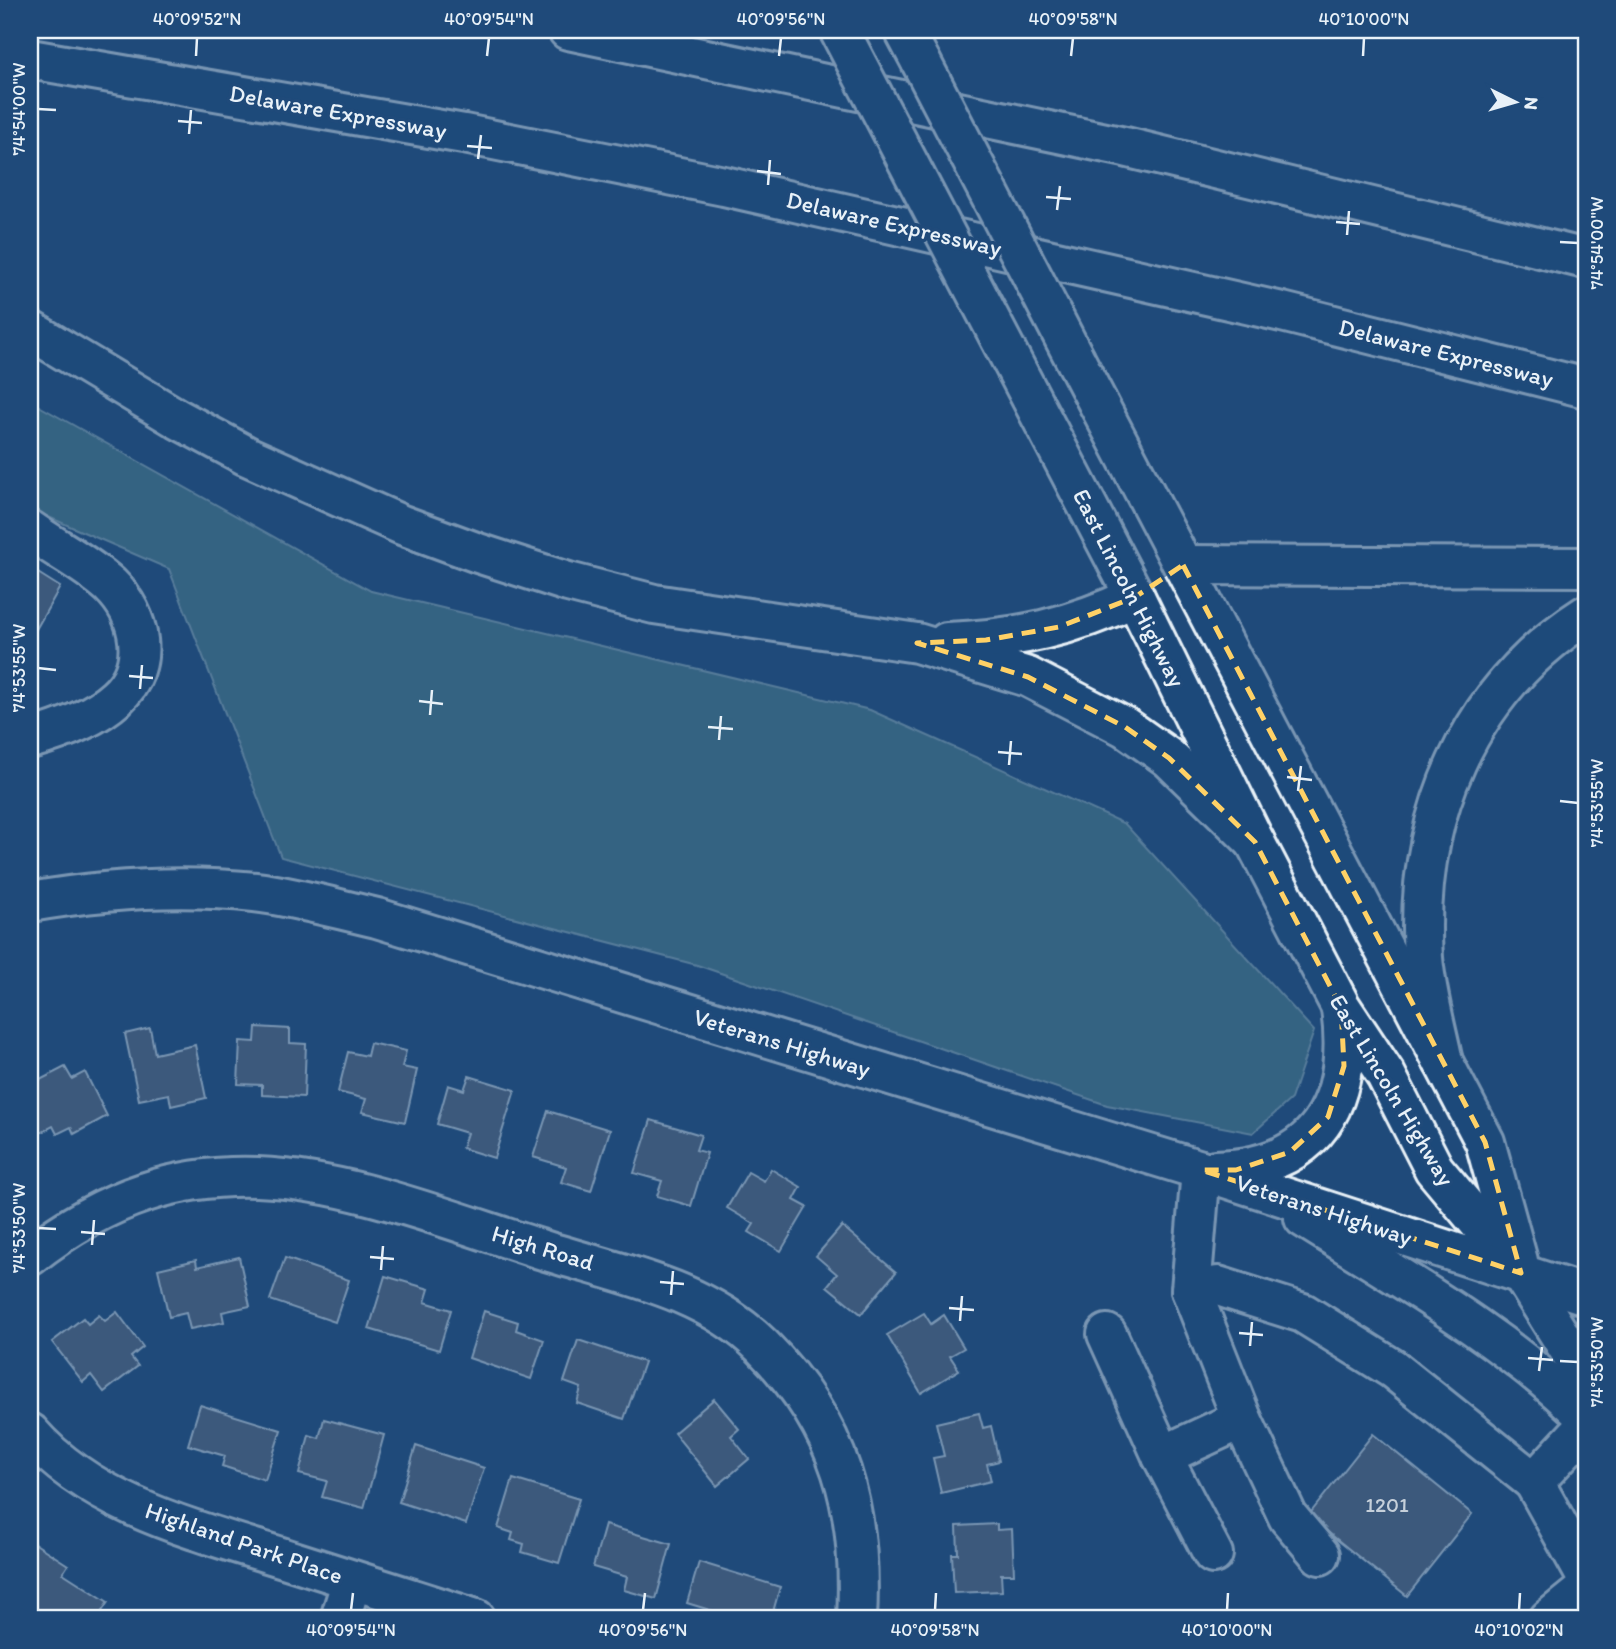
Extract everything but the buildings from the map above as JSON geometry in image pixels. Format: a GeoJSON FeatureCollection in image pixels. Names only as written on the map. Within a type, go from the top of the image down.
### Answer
{"type":"FeatureCollection","features":[{"type":"Feature","properties":{"kind":"main road"},"geometry":{"type":"LineString","coordinates":[[568,30],[1125,147],[1586,259]]}},
{"type":"Feature","properties":{"kind":"main road","name":"East Lincoln Highway"},"geometry":{"type":"LineString","coordinates":[[839,30],[1135,597],[1255,842],[1341,1007],[1386,1075],[1434,1169],[1521,1273]]}},
{"type":"Feature","properties":{"kind":"main road","name":"East Lincoln Highway"},"geometry":{"type":"LineString","coordinates":[[904,30],[1485,1142],[1521,1273]]}},
{"type":"Feature","properties":{"kind":"main road","name":"Delaware Expressway"},"geometry":{"type":"LineString","coordinates":[[30,60],[464,134],[724,186],[1282,312],[1586,388]]}},
{"type":"Feature","properties":{"kind":"main road"},"geometry":{"type":"LineString","coordinates":[[30,330],[178,419],[247,456],[369,511],[478,553],[569,582],[654,604],[917,643],[1028,677],[1125,727],[1169,758],[1255,842]]}},
{"type":"Feature","properties":{"kind":"main road"},"geometry":{"type":"LineString","coordinates":[[30,530],[109,585],[134,616],[140,643],[132,679],[116,699],[65,729],[30,739]]}},
{"type":"Feature","properties":{"kind":"main road"},"geometry":{"type":"LineString","coordinates":[[917,643],[1025,635],[1090,618],[1135,597],[1183,565],[1586,567]]}},
{"type":"Feature","properties":{"kind":"main road"},"geometry":{"type":"LineString","coordinates":[[1443,1062],[1423,959],[1423,910],[1426,868],[1449,777],[1468,734],[1493,697],[1554,635],[1586,615]]}},
{"type":"Feature","properties":{"kind":"main road","name":"Veterans Highway"},"geometry":{"type":"LineString","coordinates":[[30,902],[98,892],[195,888],[258,892],[377,918],[1201,1170],[1586,1295]]}},
{"type":"Feature","properties":{"kind":"main road"},"geometry":{"type":"LineString","coordinates":[[1320,1555],[1288,1517],[1242,1419],[1191,1290],[1201,1170],[1236,1170],[1264,1163],[1290,1152],[1312,1135],[1328,1117],[1339,1091],[1344,1066],[1345,1038],[1341,1007]]}},
{"type":"Feature","properties":{"kind":"main road","name":"High Road"},"geometry":{"type":"LineString","coordinates":[[30,1256],[89,1217],[130,1196],[186,1180],[285,1178],[343,1187],[420,1208],[655,1284],[706,1307],[746,1333],[762,1347],[809,1405],[831,1444],[848,1486],[857,1534],[857,1619]]}},
{"type":"Feature","properties":{"kind":"main road"},"geometry":{"type":"LineString","coordinates":[[1258,1188],[1458,1315],[1519,1359],[1586,1417]]}},
{"type":"Feature","properties":{"kind":"main road"},"geometry":{"type":"LineString","coordinates":[[1521,1273],[1586,1377]]}},
{"type":"Feature","properties":{"kind":"main road"},"geometry":{"type":"LineString","coordinates":[[1191,1290],[1217,1286],[1303,1313],[1392,1368],[1534,1482],[1586,1576]]}},
{"type":"Feature","properties":{"kind":"main road"},"geometry":{"type":"LineString","coordinates":[[1107,1334],[1162,1455],[1213,1554]]}},
{"type":"Feature","properties":{"kind":"main road"},"geometry":{"type":"LineString","coordinates":[[1162,1455],[1242,1419]]}},
{"type":"Feature","properties":{"kind":"main road"},"geometry":{"type":"LineString","coordinates":[[1534,1482],[1586,1426]]}},
{"type":"Feature","properties":{"kind":"main road","name":"Highland Park Place"},"geometry":{"type":"LineString","coordinates":[[34,1446],[80,1475],[162,1519],[475,1619]]}},
{"type":"Feature","properties":{"kind":"main road"},"geometry":{"type":"LineString","coordinates":[[340,1619],[352,1580]]}},
{"type":"Feature","properties":{"kind":"main road"},"geometry":{"type":"LineString","coordinates":[[1549,1619],[1586,1589]]}},
{"type":"Feature","properties":{"kind":"highlighted area"},"geometry":{"type":"Polygon","coordinates":[[[1183,565],[1485,1142],[1521,1273],[1201,1170],[1236,1170],[1290,1152],[1328,1117],[1344,1066],[1341,1007],[1255,842],[1169,758],[1125,727],[1028,677],[917,643],[986,640],[1059,627],[1135,597],[1183,565]]]}},
{"type":"Feature","properties":{"kind":"green space"},"geometry":{"type":"Polygon","coordinates":[[[30,401],[371,591],[870,710],[1125,824],[1314,1031],[1291,1099],[1253,1133],[1107,1105],[697,965],[281,857],[169,569],[30,509],[30,401]]]}}]}
